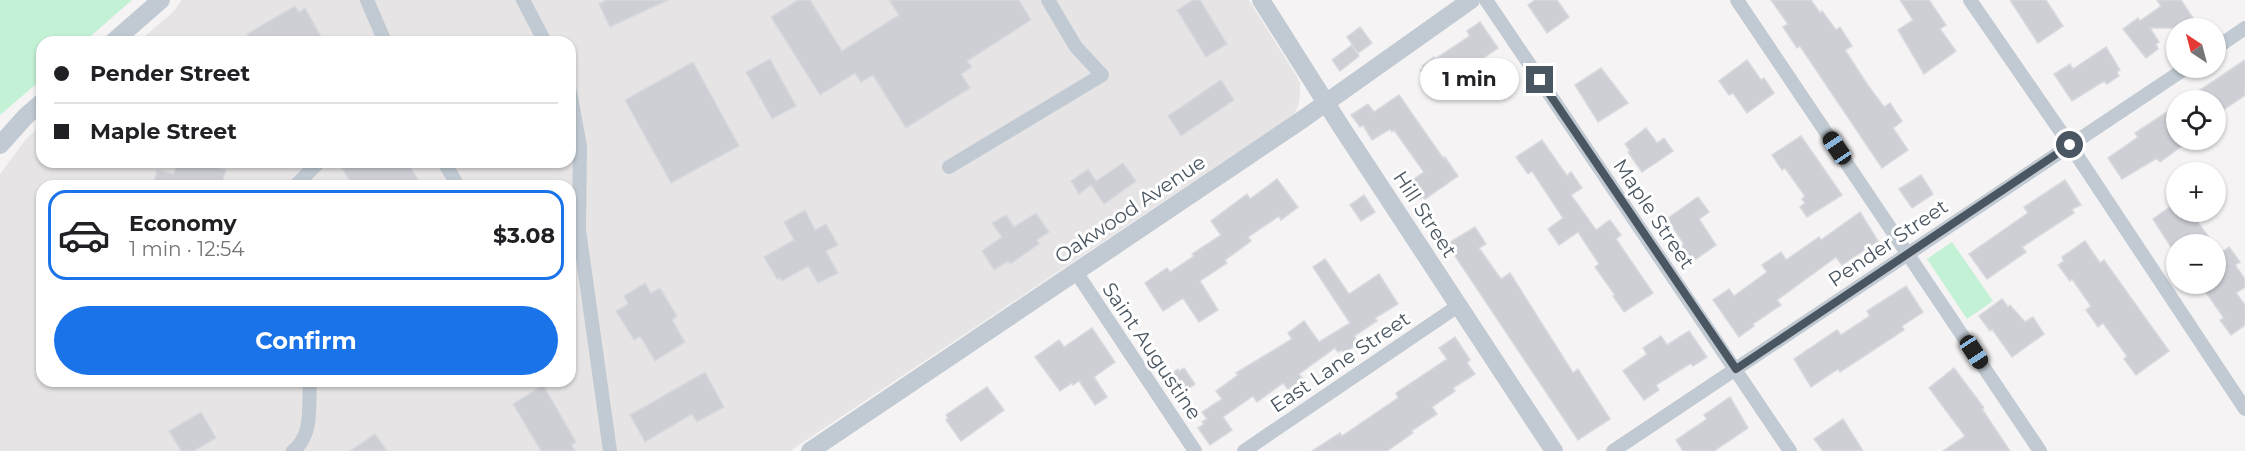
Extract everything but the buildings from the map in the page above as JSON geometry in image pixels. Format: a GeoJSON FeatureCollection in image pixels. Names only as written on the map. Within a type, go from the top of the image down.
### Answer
{"type":"FeatureCollection","features":[{"type":"Feature","properties":{"kind":"street"},"geometry":{"type":"LineString","coordinates":[[120,36],[161,0]]}},
{"type":"Feature","properties":{"kind":"street"},"geometry":{"type":"LineString","coordinates":[[367,0],[382,36]]}},
{"type":"Feature","properties":{"kind":"street"},"geometry":{"type":"LineString","coordinates":[[524,0],[542,36]]}},
{"type":"Feature","properties":{"kind":"street"},"geometry":{"type":"LineString","coordinates":[[949,167],[1102,75],[1076,47],[1048,0]]}},
{"type":"Feature","properties":{"kind":"street","name":"Hill Street"},"geometry":{"type":"LineString","coordinates":[[1261,0],[1554,451]]}},
{"type":"Feature","properties":{"kind":"street","name":"Oakwood Avenue"},"geometry":{"type":"LineString","coordinates":[[810,451],[1326,103],[1471,0]]}},
{"type":"Feature","properties":{"kind":"street","name":"Maple Street"},"geometry":{"type":"LineString","coordinates":[[1485,0],[1790,451]]}},
{"type":"Feature","properties":{"kind":"street"},"geometry":{"type":"LineString","coordinates":[[1737,0],[2040,451]]}},
{"type":"Feature","properties":{"kind":"street"},"geometry":{"type":"LineString","coordinates":[[1970,0],[2070,145],[2245,410]]}},
{"type":"Feature","properties":{"kind":"street"},"geometry":{"type":"LineString","coordinates":[[2226,41],[2245,28]]}},
{"type":"Feature","properties":{"kind":"street","name":"Pender Street"},"geometry":{"type":"LineString","coordinates":[[1613,451],[2171,78]]}},
{"type":"Feature","properties":{"kind":"street"},"geometry":{"type":"LineString","coordinates":[[0,145],[36,107]]}},
{"type":"Feature","properties":{"kind":"street"},"geometry":{"type":"LineString","coordinates":[[576,124],[580,146],[576,180]]}},
{"type":"Feature","properties":{"kind":"street"},"geometry":{"type":"LineString","coordinates":[[301,180],[314,168]]}},
{"type":"Feature","properties":{"kind":"street"},"geometry":{"type":"LineString","coordinates":[[576,208],[610,451]]}},
{"type":"Feature","properties":{"kind":"street","name":"Saint Augustine"},"geometry":{"type":"LineString","coordinates":[[1076,272],[1195,451]]}},
{"type":"Feature","properties":{"kind":"street","name":"East Lane Street"},"geometry":{"type":"LineString","coordinates":[[1244,451],[1458,306]]}},
{"type":"Feature","properties":{"kind":"street"},"geometry":{"type":"LineString","coordinates":[[293,451],[302,444],[308,431],[310,387]]}},
{"type":"Feature","properties":{"kind":"shaded area"},"geometry":{"type":"Polygon","coordinates":[[[182,0],[1249,0],[1296,75],[1300,83],[1300,94],[1294,114],[790,451],[0,451],[0,174],[26,139],[36,130],[36,168],[576,168],[576,36],[145,36],[173,12],[182,0]]]}},
{"type":"Feature","properties":{"kind":"green space"},"geometry":{"type":"Polygon","coordinates":[[[0,0],[132,0],[91,36],[36,36],[36,84],[0,115],[0,0]]]}},
{"type":"Feature","properties":{"kind":"green space"},"geometry":{"type":"Polygon","coordinates":[[[1952,242],[1993,301],[1967,319],[1927,259],[1952,242]]]}},
{"type":"Feature","properties":{"kind":"route"},"geometry":{"type":"LineString","coordinates":[[1540,80],[1736,369],[2070,145]]}}]}
